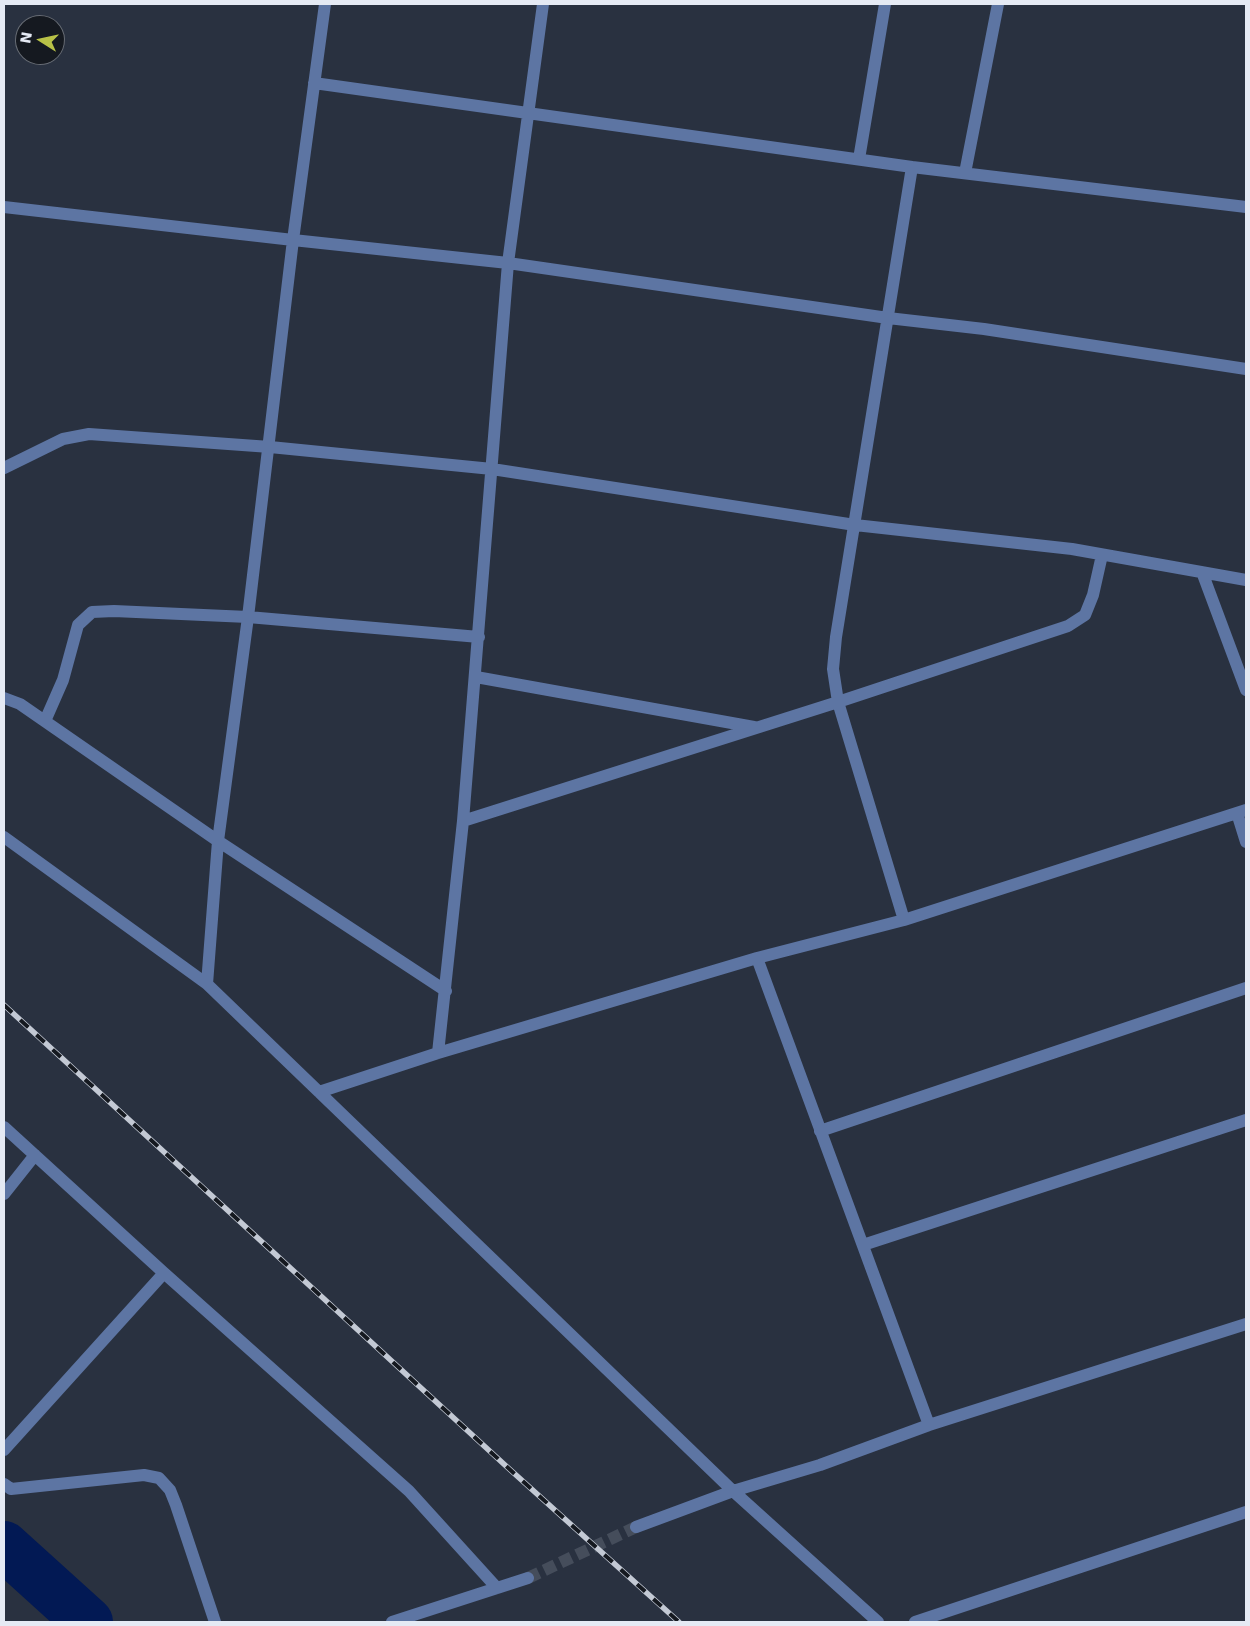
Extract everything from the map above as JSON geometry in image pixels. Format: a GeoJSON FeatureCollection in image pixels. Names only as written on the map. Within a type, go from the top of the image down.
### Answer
{"type":"FeatureCollection","features":[{"type":"Feature","properties":{"kind":"street"},"geometry":{"type":"LineString","coordinates":[[207,984],[218,841],[270,447],[293,240],[325,4]]}},
{"type":"Feature","properties":{"kind":"street"},"geometry":{"type":"LineString","coordinates":[[438,1053],[446,991],[476,677],[508,263],[543,4]]}},
{"type":"Feature","properties":{"kind":"street"},"geometry":{"type":"LineString","coordinates":[[859,159],[885,4]]}},
{"type":"Feature","properties":{"kind":"street"},"geometry":{"type":"LineString","coordinates":[[965,173],[998,4]]}},
{"type":"Feature","properties":{"kind":"street"},"geometry":{"type":"LineString","coordinates":[[314,83],[912,167],[1246,207]]}},
{"type":"Feature","properties":{"kind":"street"},"geometry":{"type":"LineString","coordinates":[[904,920],[838,702],[833,669],[836,637],[912,167]]}},
{"type":"Feature","properties":{"kind":"street"},"geometry":{"type":"LineString","coordinates":[[4,207],[508,263],[888,318],[984,328],[1246,370]]}},
{"type":"Feature","properties":{"kind":"street"},"geometry":{"type":"LineString","coordinates":[[4,468],[64,439],[89,434],[270,447],[492,469],[855,525],[1072,550],[1246,580]]}},
{"type":"Feature","properties":{"kind":"street"},"geometry":{"type":"LineString","coordinates":[[463,820],[758,728],[1068,626],[1085,615],[1093,595],[1102,555]]}},
{"type":"Feature","properties":{"kind":"street"},"geometry":{"type":"LineString","coordinates":[[1202,572],[1246,690]]}},
{"type":"Feature","properties":{"kind":"street"},"geometry":{"type":"LineString","coordinates":[[44,721],[63,680],[78,625],[92,612],[114,611],[248,617],[479,636]]}},
{"type":"Feature","properties":{"kind":"street"},"geometry":{"type":"LineString","coordinates":[[476,677],[758,728]]}},
{"type":"Feature","properties":{"kind":"street"},"geometry":{"type":"LineString","coordinates":[[4,698],[20,704],[218,841],[446,991]]}},
{"type":"Feature","properties":{"kind":"street"},"geometry":{"type":"LineString","coordinates":[[319,1092],[438,1053],[757,958],[904,920],[1242,812],[1246,842]]}},
{"type":"Feature","properties":{"kind":"street"},"geometry":{"type":"LineString","coordinates":[[4,837],[207,984],[733,1491],[878,1622]]}},
{"type":"Feature","properties":{"kind":"street"},"geometry":{"type":"LineString","coordinates":[[757,958],[929,1425]]}},
{"type":"Feature","properties":{"kind":"street"},"geometry":{"type":"LineString","coordinates":[[820,1131],[1246,988]]}},
{"type":"Feature","properties":{"kind":"street"},"geometry":{"type":"LineString","coordinates":[[863,1245],[1246,1120]]}},
{"type":"Feature","properties":{"kind":"street"},"geometry":{"type":"LineString","coordinates":[[4,1127],[164,1273],[409,1491],[497,1588]]}},
{"type":"Feature","properties":{"kind":"street"},"geometry":{"type":"LineString","coordinates":[[4,1194],[35,1155]]}},
{"type":"Feature","properties":{"kind":"street"},"geometry":{"type":"LineString","coordinates":[[4,1450],[164,1273]]}},
{"type":"Feature","properties":{"kind":"street"},"geometry":{"type":"LineString","coordinates":[[636,1527],[733,1491],[820,1465],[929,1425],[1245,1328]]}},
{"type":"Feature","properties":{"kind":"street"},"geometry":{"type":"LineString","coordinates":[[4,1484],[11,1489],[144,1475],[160,1478],[170,1490],[176,1505],[215,1622]]}},
{"type":"Feature","properties":{"kind":"street"},"geometry":{"type":"LineString","coordinates":[[915,1622],[1246,1512]]}},
{"type":"Feature","properties":{"kind":"street"},"geometry":{"type":"LineString","coordinates":[[392,1622],[528,1578]]}},
{"type":"Feature","properties":{"kind":"waterway"},"geometry":{"type":"LineString","coordinates":[[4,1546],[88,1622]]}},
{"type":"Feature","properties":{"kind":"tunnel"},"geometry":{"type":"LineString","coordinates":[[528,1578],[636,1527]]}},
{"type":"Feature","properties":{"kind":"railway"},"geometry":{"type":"LineString","coordinates":[[4,1005],[506,1466],[679,1622]]}}]}
